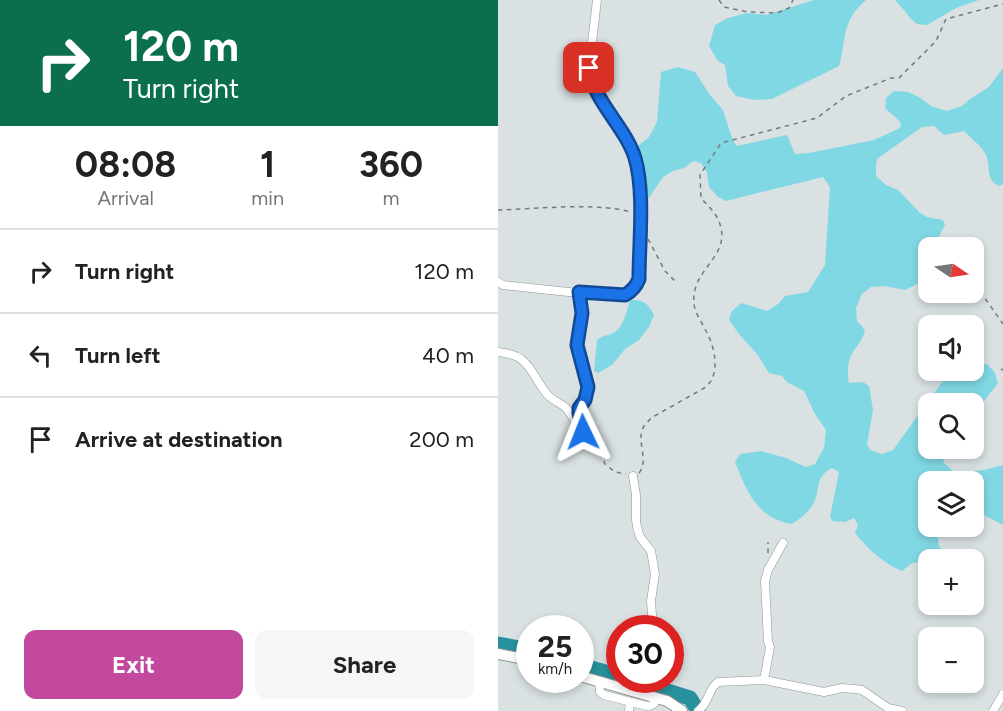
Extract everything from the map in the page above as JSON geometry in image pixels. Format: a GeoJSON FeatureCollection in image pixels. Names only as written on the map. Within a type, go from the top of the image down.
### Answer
{"type":"FeatureCollection","features":[{"type":"Feature","properties":{"kind":"street"},"geometry":{"type":"LineString","coordinates":[[498,282],[512,286],[625,295],[637,286],[640,189],[635,158],[625,135],[590,78],[589,68],[597,0]]}},
{"type":"Feature","properties":{"kind":"street"},"geometry":{"type":"LineString","coordinates":[[579,292],[582,313],[577,345],[588,387],[585,400],[579,408],[583,432]]}},
{"type":"Feature","properties":{"kind":"street"},"geometry":{"type":"LineString","coordinates":[[498,352],[522,359],[546,393],[567,409],[578,429],[583,432]]}},
{"type":"Feature","properties":{"kind":"street"},"geometry":{"type":"LineString","coordinates":[[633,476],[637,527],[640,537],[651,551],[655,574],[651,608],[652,615]]}},
{"type":"Feature","properties":{"kind":"street"},"geometry":{"type":"LineString","coordinates":[[764,680],[770,647],[765,581],[768,570],[783,543]]}},
{"type":"Feature","properties":{"kind":"street"},"geometry":{"type":"LineString","coordinates":[[498,654],[516,657]]}},
{"type":"Feature","properties":{"kind":"street"},"geometry":{"type":"LineString","coordinates":[[594,680],[606,683]]}},
{"type":"Feature","properties":{"kind":"street"},"geometry":{"type":"LineString","coordinates":[[698,711],[707,703],[712,688],[718,682],[764,680],[824,692],[842,688],[862,690],[888,708],[902,711]]}},
{"type":"Feature","properties":{"kind":"street"},"geometry":{"type":"LineString","coordinates":[[599,682],[600,692],[630,702],[651,706],[658,698]]}},
{"type":"Feature","properties":{"kind":"street"},"geometry":{"type":"LineString","coordinates":[[647,693],[667,701],[682,711]]}},
{"type":"Feature","properties":{"kind":"street"},"geometry":{"type":"LineString","coordinates":[[993,711],[1003,694]]}},
{"type":"Feature","properties":{"kind":"street"},"geometry":{"type":"LineString","coordinates":[[629,711],[630,702]]}},
{"type":"Feature","properties":{"kind":"path"},"geometry":{"type":"LineString","coordinates":[[719,0],[724,7],[734,10],[766,13],[777,13],[789,8],[793,0]]}},
{"type":"Feature","properties":{"kind":"path"},"geometry":{"type":"LineString","coordinates":[[583,432],[609,468],[615,472],[633,476],[643,469],[641,448],[644,426],[651,418],[706,387],[712,379],[715,359],[707,333],[695,311],[693,302],[696,282],[722,243],[723,235],[718,218],[701,198],[700,175],[721,143],[817,118],[846,96],[891,78],[899,78],[936,41],[946,20],[1003,4]]}},
{"type":"Feature","properties":{"kind":"path"},"geometry":{"type":"LineString","coordinates":[[498,210],[579,207],[632,212]]}},
{"type":"Feature","properties":{"kind":"path"},"geometry":{"type":"LineString","coordinates":[[647,236],[665,271],[677,283]]}},
{"type":"Feature","properties":{"kind":"path"},"geometry":{"type":"LineString","coordinates":[[984,297],[1003,324]]}},
{"type":"Feature","properties":{"kind":"shaded area"},"geometry":{"type":"Polygon","coordinates":[[[814,0],[866,0],[852,15],[846,30],[839,66],[772,99],[755,100],[736,96],[728,86],[725,65],[718,61],[709,46],[715,25],[728,18],[747,13],[766,15],[814,0]]]}},
{"type":"Feature","properties":{"kind":"shaded area"},"geometry":{"type":"Polygon","coordinates":[[[895,0],[979,0],[956,8],[927,25],[917,24],[895,0]]]}},
{"type":"Feature","properties":{"kind":"shaded area"},"geometry":{"type":"Polygon","coordinates":[[[678,67],[695,72],[723,110],[736,146],[787,135],[795,154],[874,140],[900,128],[899,121],[885,108],[886,98],[894,91],[908,92],[931,106],[947,111],[962,106],[989,87],[1003,68],[1003,184],[1000,186],[992,180],[985,153],[964,131],[944,135],[934,126],[922,127],[877,159],[876,176],[886,185],[898,190],[920,213],[943,220],[945,225],[938,237],[918,237],[918,284],[905,290],[885,286],[871,287],[862,294],[856,308],[857,321],[865,330],[848,367],[849,383],[863,382],[869,386],[873,410],[867,444],[870,450],[882,454],[893,450],[918,415],[918,459],[944,459],[943,462],[953,471],[918,471],[918,537],[938,537],[941,549],[918,549],[918,562],[912,563],[902,571],[870,550],[855,533],[858,525],[854,518],[845,522],[833,521],[830,517],[839,472],[832,468],[823,474],[811,508],[792,524],[780,521],[762,510],[744,484],[735,462],[740,454],[761,451],[806,467],[815,464],[824,448],[826,430],[804,391],[787,382],[782,376],[769,373],[757,354],[729,320],[732,311],[741,303],[767,311],[785,296],[808,292],[825,265],[830,187],[823,177],[726,201],[718,197],[709,187],[707,172],[701,163],[693,161],[684,168],[663,177],[646,202],[642,198],[638,146],[649,137],[657,122],[661,72],[678,67]]]}},
{"type":"Feature","properties":{"kind":"shaded area"},"geometry":{"type":"Polygon","coordinates":[[[630,300],[642,301],[650,308],[654,315],[649,327],[639,340],[625,349],[612,365],[598,373],[594,371],[597,340],[619,328],[630,300]]]}},
{"type":"Feature","properties":{"kind":"shaded area"},"geometry":{"type":"Polygon","coordinates":[[[984,364],[987,364],[994,371],[998,383],[984,401],[984,393],[934,393],[943,381],[984,381],[984,364]]]}},
{"type":"Feature","properties":{"kind":"shaded area"},"geometry":{"type":"Polygon","coordinates":[[[1003,465],[1003,525],[984,515],[984,471],[974,471],[1003,465]]]}},
{"type":"Feature","properties":{"kind":"waterway"},"geometry":{"type":"LineString","coordinates":[[498,644],[516,647]]}},
{"type":"Feature","properties":{"kind":"waterway"},"geometry":{"type":"LineString","coordinates":[[594,669],[606,672]]}},
{"type":"Feature","properties":{"kind":"waterway"},"geometry":{"type":"LineString","coordinates":[[674,693],[690,698],[698,711]]}},
{"type":"Feature","properties":{"kind":"route"},"geometry":{"type":"LineString","coordinates":[[583,432],[579,419],[579,408],[585,400],[588,387],[577,345],[582,313],[579,292],[625,295],[637,286],[639,279],[640,189],[635,158],[625,135],[595,88],[590,78],[589,68]]}}]}
